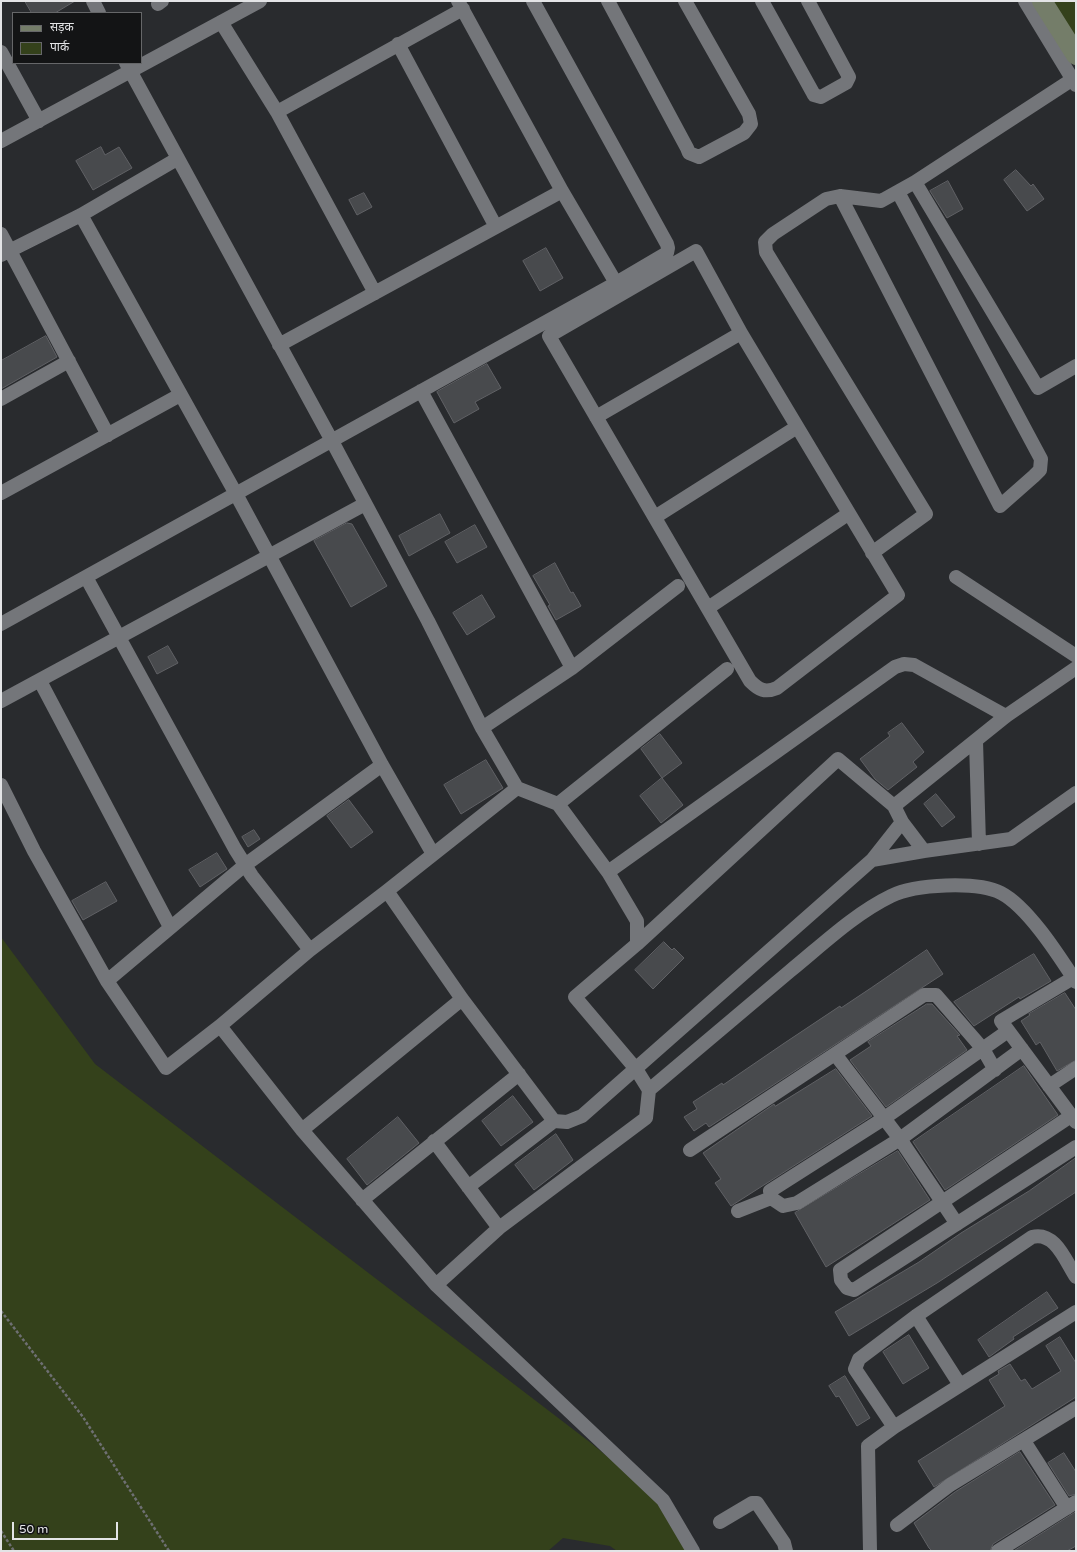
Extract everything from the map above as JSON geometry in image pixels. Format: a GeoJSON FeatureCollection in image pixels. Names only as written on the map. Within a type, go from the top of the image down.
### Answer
{"type":"FeatureCollection","features":[{"type":"Feature","properties":{"kind":"street"},"geometry":{"type":"LineString","coordinates":[[93,1],[98,12]]}},
{"type":"Feature","properties":{"kind":"street"},"geometry":{"type":"LineString","coordinates":[[142,61],[260,1]]}},
{"type":"Feature","properties":{"kind":"street"},"geometry":{"type":"LineString","coordinates":[[1,624],[665,255],[668,248],[533,1]]}},
{"type":"Feature","properties":{"kind":"street"},"geometry":{"type":"LineString","coordinates":[[608,1],[687,148],[694,156],[699,157],[744,134],[751,124],[748,114],[685,1]]}},
{"type":"Feature","properties":{"kind":"street"},"geometry":{"type":"LineString","coordinates":[[762,1],[814,95],[821,97],[846,83],[849,77],[808,1]]}},
{"type":"Feature","properties":{"kind":"street"},"geometry":{"type":"LineString","coordinates":[[872,553],[926,514],[764,247],[765,242],[773,234],[826,199],[840,196],[880,201],[898,192],[1075,80],[1026,1]]}},
{"type":"Feature","properties":{"kind":"street"},"geometry":{"type":"LineString","coordinates":[[1042,1],[1076,55]]}},
{"type":"Feature","properties":{"kind":"street"},"geometry":{"type":"LineString","coordinates":[[277,112],[398,44],[460,5],[562,191],[616,283]]}},
{"type":"Feature","properties":{"kind":"street"},"geometry":{"type":"LineString","coordinates":[[221,22],[277,112],[375,293]]}},
{"type":"Feature","properties":{"kind":"street"},"geometry":{"type":"LineString","coordinates":[[398,44],[496,227]]}},
{"type":"Feature","properties":{"kind":"street"},"geometry":{"type":"LineString","coordinates":[[1,52],[39,121]]}},
{"type":"Feature","properties":{"kind":"street"},"geometry":{"type":"LineString","coordinates":[[1,141],[39,121],[129,67],[177,159],[332,440],[482,728],[517,788],[558,804],[608,872],[638,920],[637,944]]}},
{"type":"Feature","properties":{"kind":"street"},"geometry":{"type":"LineString","coordinates":[[6,252],[81,215],[177,159]]}},
{"type":"Feature","properties":{"kind":"street"},"geometry":{"type":"LineString","coordinates":[[915,182],[1038,388],[1076,366]]}},
{"type":"Feature","properties":{"kind":"street"},"geometry":{"type":"LineString","coordinates":[[279,345],[562,191]]}},
{"type":"Feature","properties":{"kind":"street"},"geometry":{"type":"LineString","coordinates":[[840,196],[1000,506],[1040,470],[1041,459],[898,192]]}},
{"type":"Feature","properties":{"kind":"street"},"geometry":{"type":"LineString","coordinates":[[81,215],[236,494],[269,558],[382,765],[433,854]]}},
{"type":"Feature","properties":{"kind":"street"},"geometry":{"type":"LineString","coordinates":[[1,234],[6,252],[69,361],[108,435]]}},
{"type":"Feature","properties":{"kind":"street"},"geometry":{"type":"LineString","coordinates":[[696,251],[741,333],[872,553],[898,595],[777,688],[770,691],[762,691],[750,681],[550,336],[696,251]]}},
{"type":"Feature","properties":{"kind":"street"},"geometry":{"type":"LineString","coordinates":[[596,416],[741,333]]}},
{"type":"Feature","properties":{"kind":"street"},"geometry":{"type":"LineString","coordinates":[[1,399],[69,361]]}},
{"type":"Feature","properties":{"kind":"street"},"geometry":{"type":"LineString","coordinates":[[421,391],[572,668]]}},
{"type":"Feature","properties":{"kind":"street"},"geometry":{"type":"LineString","coordinates":[[1,493],[180,395]]}},
{"type":"Feature","properties":{"kind":"street"},"geometry":{"type":"LineString","coordinates":[[655,517],[797,427]]}},
{"type":"Feature","properties":{"kind":"street"},"geometry":{"type":"LineString","coordinates":[[1,702],[119,636],[269,558],[366,504]]}},
{"type":"Feature","properties":{"kind":"street"},"geometry":{"type":"LineString","coordinates":[[708,608],[848,514]]}},
{"type":"Feature","properties":{"kind":"street"},"geometry":{"type":"LineString","coordinates":[[86,577],[235,849],[245,865],[310,950]]}},
{"type":"Feature","properties":{"kind":"street"},"geometry":{"type":"LineString","coordinates":[[956,577],[1076,656]]}},
{"type":"Feature","properties":{"kind":"street"},"geometry":{"type":"LineString","coordinates":[[482,728],[572,668],[678,586]]}},
{"type":"Feature","properties":{"kind":"street"},"geometry":{"type":"LineString","coordinates":[[608,872],[895,667],[904,664],[914,666],[1006,716]]}},
{"type":"Feature","properties":{"kind":"street"},"geometry":{"type":"LineString","coordinates":[[894,806],[1006,716],[1076,668]]}},
{"type":"Feature","properties":{"kind":"street"},"geometry":{"type":"LineString","coordinates":[[558,804],[727,669]]}},
{"type":"Feature","properties":{"kind":"street"},"geometry":{"type":"LineString","coordinates":[[40,681],[170,927]]}},
{"type":"Feature","properties":{"kind":"street"},"geometry":{"type":"LineString","coordinates":[[976,741],[978,844]]}},
{"type":"Feature","properties":{"kind":"street"},"geometry":{"type":"LineString","coordinates":[[436,1284],[499,1228],[646,1118],[649,1090],[636,1068],[575,997],[637,944],[838,759],[894,806],[902,822],[924,850]]}},
{"type":"Feature","properties":{"kind":"street"},"geometry":{"type":"LineString","coordinates":[[107,981],[245,865],[382,765]]}},
{"type":"Feature","properties":{"kind":"street"},"geometry":{"type":"LineString","coordinates":[[1,785],[34,851],[107,981],[166,1068],[220,1026],[310,950],[517,788]]}},
{"type":"Feature","properties":{"kind":"street"},"geometry":{"type":"LineString","coordinates":[[872,860],[924,850],[1011,840],[1076,793]]}},
{"type":"Feature","properties":{"kind":"street"},"geometry":{"type":"LineString","coordinates":[[468,1187],[554,1121],[567,1122],[582,1116],[872,860],[902,822]]}},
{"type":"Feature","properties":{"kind":"street"},"geometry":{"type":"LineString","coordinates":[[649,1090],[868,908],[892,895],[911,888],[965,885],[1000,893],[1024,911],[1059,956],[1075,980],[1001,1021],[1074,1119],[942,1202],[840,1270],[841,1280],[847,1288],[854,1290],[1076,1147]]}},
{"type":"Feature","properties":{"kind":"street"},"geometry":{"type":"LineString","coordinates":[[387,891],[462,999],[554,1121]]}},
{"type":"Feature","properties":{"kind":"street"},"geometry":{"type":"LineString","coordinates":[[690,1150],[924,995],[936,995],[982,1049],[995,1070]]}},
{"type":"Feature","properties":{"kind":"street"},"geometry":{"type":"LineString","coordinates":[[302,1130],[462,999]]}},
{"type":"Feature","properties":{"kind":"street"},"geometry":{"type":"LineString","coordinates":[[220,1026],[302,1130],[436,1284],[663,1500],[693,1551]]}},
{"type":"Feature","properties":{"kind":"street"},"geometry":{"type":"LineString","coordinates":[[1008,1031],[883,1119],[770,1191],[771,1198],[783,1206],[797,1203],[900,1139],[1022,1049]]}},
{"type":"Feature","properties":{"kind":"street"},"geometry":{"type":"LineString","coordinates":[[835,1054],[883,1119],[900,1139],[957,1224]]}},
{"type":"Feature","properties":{"kind":"street"},"geometry":{"type":"LineString","coordinates":[[1049,1086],[1076,1068]]}},
{"type":"Feature","properties":{"kind":"street"},"geometry":{"type":"LineString","coordinates":[[362,1200],[519,1074]]}},
{"type":"Feature","properties":{"kind":"street"},"geometry":{"type":"LineString","coordinates":[[434,1141],[499,1228]]}},
{"type":"Feature","properties":{"kind":"street"},"geometry":{"type":"LineString","coordinates":[[738,1211],[771,1198]]}},
{"type":"Feature","properties":{"kind":"street"},"geometry":{"type":"LineString","coordinates":[[894,1427],[855,1369],[858,1359],[916,1316],[1032,1237],[1039,1235],[1054,1242],[1076,1277]]}},
{"type":"Feature","properties":{"kind":"street"},"geometry":{"type":"LineString","coordinates":[[870,1551],[868,1446],[894,1427],[1076,1312]]}},
{"type":"Feature","properties":{"kind":"street"},"geometry":{"type":"LineString","coordinates":[[916,1316],[960,1385]]}},
{"type":"Feature","properties":{"kind":"street"},"geometry":{"type":"LineString","coordinates":[[898,1525],[950,1485],[1076,1408]]}},
{"type":"Feature","properties":{"kind":"street"},"geometry":{"type":"LineString","coordinates":[[998,1551],[1072,1505],[1024,1441]]}},
{"type":"Feature","properties":{"kind":"street"},"geometry":{"type":"LineString","coordinates":[[720,1522],[752,1503],[757,1503],[784,1543],[786,1551]]}},
{"type":"Feature","properties":{"kind":"path"},"geometry":{"type":"LineString","coordinates":[[1,1311],[83,1417],[169,1551]]}},
{"type":"Feature","properties":{"kind":"path"},"geometry":{"type":"LineString","coordinates":[[1,1531],[14,1551]]}},
{"type":"Feature","properties":{"kind":"green space"},"geometry":{"type":"Polygon","coordinates":[[[1042,1],[1076,1],[1076,53],[1042,1]]]}},
{"type":"Feature","properties":{"kind":"green space"},"geometry":{"type":"Polygon","coordinates":[[[1,937],[95,1064],[591,1443],[659,1500],[692,1551],[617,1551],[610,1546],[563,1538],[548,1551],[1,1551],[1,937]]]}},
{"type":"Feature","properties":{"kind":"building"},"geometry":{"type":"Polygon","coordinates":[[[25,1],[75,1],[57,12],[31,12],[25,1]]]}},
{"type":"Feature","properties":{"kind":"building"},"geometry":{"type":"Polygon","coordinates":[[[101,147],[105,155],[119,147],[132,168],[93,190],[76,161],[101,147]]]}},
{"type":"Feature","properties":{"kind":"building"},"geometry":{"type":"Polygon","coordinates":[[[1016,170],[1031,186],[1033,184],[1044,199],[1027,211],[1004,180],[1016,170]]]}},
{"type":"Feature","properties":{"kind":"building"},"geometry":{"type":"Polygon","coordinates":[[[948,181],[963,209],[947,218],[930,191],[948,181]]]}},
{"type":"Feature","properties":{"kind":"building"},"geometry":{"type":"Polygon","coordinates":[[[364,193],[372,207],[357,215],[349,200],[364,193]]]}},
{"type":"Feature","properties":{"kind":"building"},"geometry":{"type":"Polygon","coordinates":[[[546,248],[563,278],[540,291],[523,261],[546,248]]]}},
{"type":"Feature","properties":{"kind":"building"},"geometry":{"type":"Polygon","coordinates":[[[46,336],[57,357],[1,389],[1,361],[46,336]]]}},
{"type":"Feature","properties":{"kind":"building"},"geometry":{"type":"Polygon","coordinates":[[[487,364],[501,388],[475,402],[479,409],[454,423],[437,392],[487,364]]]}},
{"type":"Feature","properties":{"kind":"building"},"geometry":{"type":"Polygon","coordinates":[[[440,514],[450,533],[409,556],[399,536],[440,514]]]}},
{"type":"Feature","properties":{"kind":"building"},"geometry":{"type":"Polygon","coordinates":[[[347,523],[352,524],[387,586],[351,607],[314,541],[347,523]]]}},
{"type":"Feature","properties":{"kind":"building"},"geometry":{"type":"Polygon","coordinates":[[[475,525],[487,547],[457,563],[445,542],[475,525]]]}},
{"type":"Feature","properties":{"kind":"building"},"geometry":{"type":"Polygon","coordinates":[[[555,563],[571,593],[573,592],[581,606],[556,620],[548,606],[550,605],[533,576],[555,563]]]}},
{"type":"Feature","properties":{"kind":"building"},"geometry":{"type":"Polygon","coordinates":[[[482,595],[495,617],[467,635],[453,613],[482,595]]]}},
{"type":"Feature","properties":{"kind":"building"},"geometry":{"type":"Polygon","coordinates":[[[168,646],[178,663],[157,674],[148,657],[168,646]]]}},
{"type":"Feature","properties":{"kind":"building"},"geometry":{"type":"Polygon","coordinates":[[[902,723],[924,752],[913,762],[917,767],[888,790],[875,779],[860,759],[890,736],[888,733],[902,723]]]}},
{"type":"Feature","properties":{"kind":"building"},"geometry":{"type":"Polygon","coordinates":[[[660,734],[682,763],[662,778],[641,749],[660,734]]]}},
{"type":"Feature","properties":{"kind":"building"},"geometry":{"type":"Polygon","coordinates":[[[486,760],[503,788],[461,814],[444,785],[486,760]]]}},
{"type":"Feature","properties":{"kind":"building"},"geometry":{"type":"Polygon","coordinates":[[[662,778],[683,805],[661,823],[640,796],[662,778]]]}},
{"type":"Feature","properties":{"kind":"building"},"geometry":{"type":"Polygon","coordinates":[[[936,794],[955,817],[942,827],[924,804],[936,794]]]}},
{"type":"Feature","properties":{"kind":"building"},"geometry":{"type":"Polygon","coordinates":[[[349,800],[373,832],[351,848],[327,816],[349,800]]]}},
{"type":"Feature","properties":{"kind":"building"},"geometry":{"type":"Polygon","coordinates":[[[254,830],[260,839],[248,847],[242,837],[254,830]]]}},
{"type":"Feature","properties":{"kind":"building"},"geometry":{"type":"Polygon","coordinates":[[[217,853],[227,869],[200,887],[189,870],[217,853]]]}},
{"type":"Feature","properties":{"kind":"building"},"geometry":{"type":"Polygon","coordinates":[[[106,882],[117,901],[83,920],[72,901],[106,882]]]}},
{"type":"Feature","properties":{"kind":"building"},"geometry":{"type":"Polygon","coordinates":[[[664,942],[672,950],[674,948],[684,958],[653,989],[635,970],[664,942]]]}},
{"type":"Feature","properties":{"kind":"building"},"geometry":{"type":"Polygon","coordinates":[[[927,950],[943,974],[709,1127],[706,1123],[694,1131],[684,1117],[697,1109],[693,1102],[722,1083],[723,1085],[840,1006],[841,1008],[927,950]]]}},
{"type":"Feature","properties":{"kind":"building"},"geometry":{"type":"Polygon","coordinates":[[[1034,954],[1051,981],[1020,999],[1019,997],[974,1026],[954,1002],[1034,954]]]}},
{"type":"Feature","properties":{"kind":"building"},"geometry":{"type":"Polygon","coordinates":[[[1065,993],[1076,1010],[1076,1060],[1057,1071],[1040,1042],[1036,1045],[1021,1021],[1030,1015],[1029,1014],[1065,993]]]}},
{"type":"Feature","properties":{"kind":"building"},"geometry":{"type":"Polygon","coordinates":[[[927,1004],[932,1004],[960,1035],[957,1036],[967,1050],[886,1107],[850,1060],[871,1046],[868,1042],[927,1004]]]}},
{"type":"Feature","properties":{"kind":"building"},"geometry":{"type":"Polygon","coordinates":[[[1024,1066],[1058,1115],[945,1190],[913,1142],[1024,1066]]]}},
{"type":"Feature","properties":{"kind":"building"},"geometry":{"type":"Polygon","coordinates":[[[836,1069],[872,1116],[731,1206],[715,1183],[721,1179],[703,1153],[774,1104],[775,1106],[836,1069]]]}},
{"type":"Feature","properties":{"kind":"building"},"geometry":{"type":"Polygon","coordinates":[[[513,1096],[533,1122],[501,1146],[482,1121],[513,1096]]]}},
{"type":"Feature","properties":{"kind":"building"},"geometry":{"type":"Polygon","coordinates":[[[398,1117],[419,1143],[367,1185],[347,1159],[398,1117]]]}},
{"type":"Feature","properties":{"kind":"building"},"geometry":{"type":"Polygon","coordinates":[[[556,1134],[573,1160],[534,1190],[515,1165],[556,1134]]]}},
{"type":"Feature","properties":{"kind":"building"},"geometry":{"type":"Polygon","coordinates":[[[898,1151],[930,1200],[826,1267],[795,1213],[898,1151]]]}},
{"type":"Feature","properties":{"kind":"building"},"geometry":{"type":"Polygon","coordinates":[[[1076,1158],[1076,1192],[937,1283],[849,1336],[835,1312],[919,1262],[961,1233],[1029,1191],[1076,1158]]]}},
{"type":"Feature","properties":{"kind":"building"},"geometry":{"type":"Polygon","coordinates":[[[1047,1292],[1058,1308],[1013,1337],[1014,1339],[989,1357],[978,1340],[1047,1292]]]}},
{"type":"Feature","properties":{"kind":"building"},"geometry":{"type":"Polygon","coordinates":[[[909,1335],[929,1368],[903,1384],[883,1352],[909,1335]]]}},
{"type":"Feature","properties":{"kind":"building"},"geometry":{"type":"Polygon","coordinates":[[[1060,1337],[1076,1363],[1076,1397],[934,1487],[918,1461],[1005,1406],[989,1380],[999,1374],[998,1371],[1010,1364],[1021,1381],[1025,1379],[1032,1389],[1061,1371],[1046,1346],[1060,1337]]]}},
{"type":"Feature","properties":{"kind":"building"},"geometry":{"type":"Polygon","coordinates":[[[845,1376],[870,1418],[857,1426],[839,1396],[836,1397],[829,1386],[845,1376]]]}},
{"type":"Feature","properties":{"kind":"building"},"geometry":{"type":"Polygon","coordinates":[[[1020,1452],[1055,1505],[993,1544],[990,1551],[932,1551],[914,1523],[955,1492],[1020,1452]]]}},
{"type":"Feature","properties":{"kind":"building"},"geometry":{"type":"Polygon","coordinates":[[[1064,1453],[1076,1472],[1076,1494],[1069,1496],[1048,1463],[1064,1453]]]}},
{"type":"Feature","properties":{"kind":"building"},"geometry":{"type":"Polygon","coordinates":[[[1076,1512],[1076,1546],[1067,1551],[1014,1551],[1076,1512]]]}}]}
